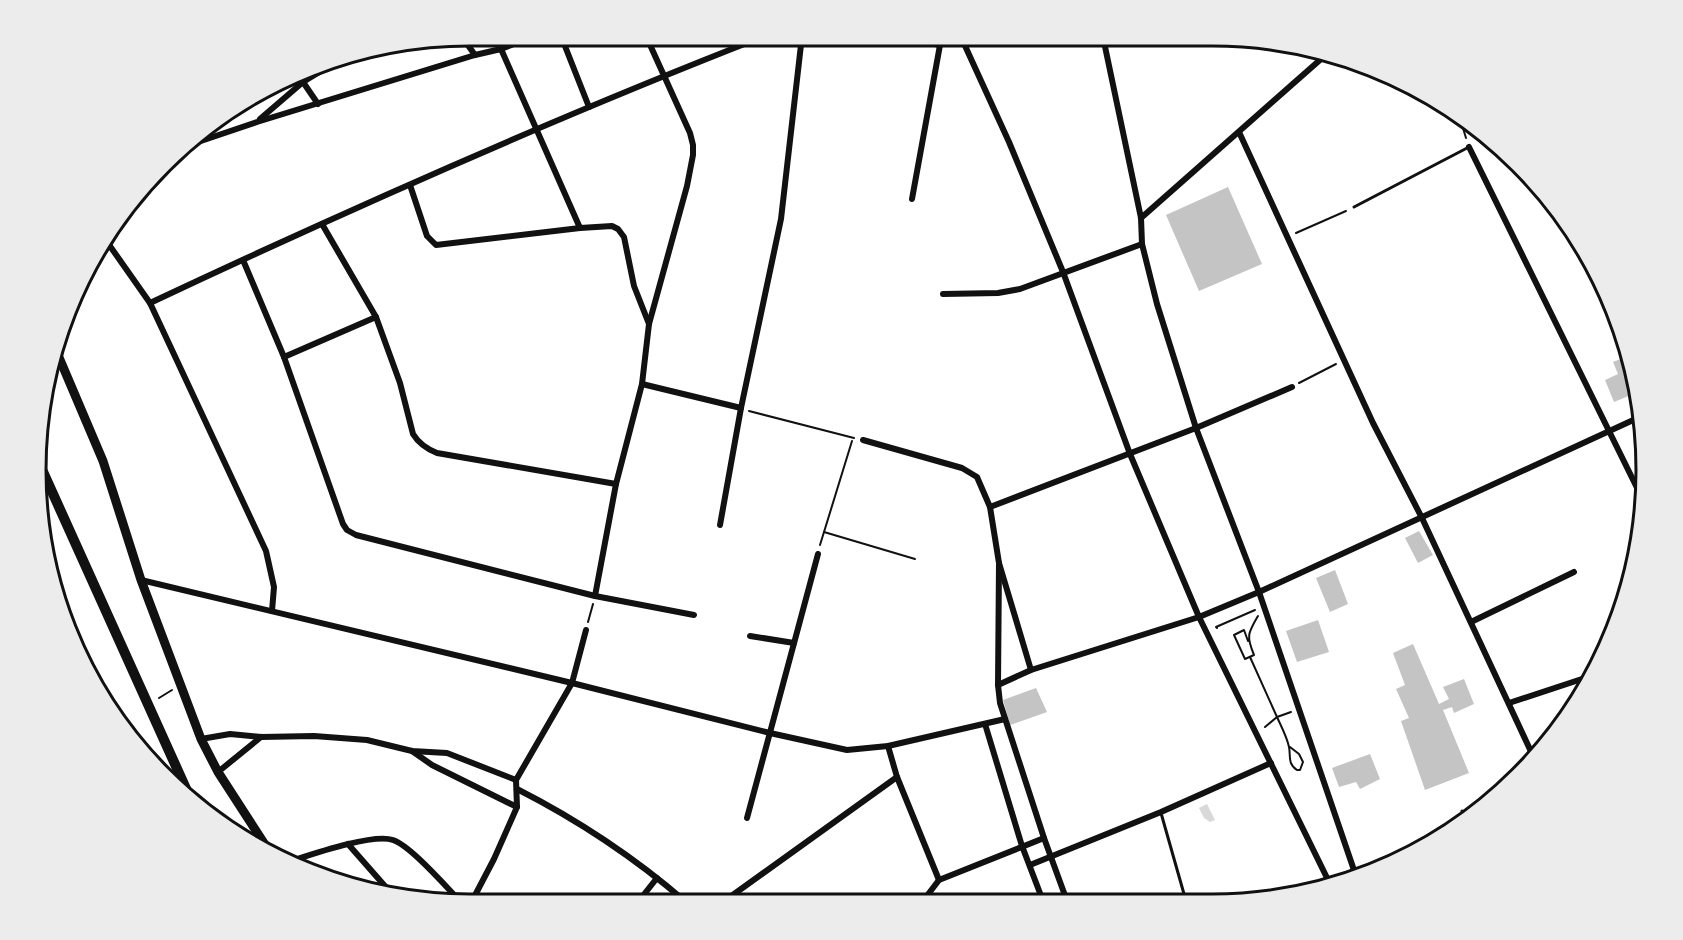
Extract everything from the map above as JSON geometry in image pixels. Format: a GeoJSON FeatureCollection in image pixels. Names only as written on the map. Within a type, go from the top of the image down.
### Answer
{"type":"FeatureCollection","features":[{"type":"Feature","properties":{"kind":"highway"},"geometry":{"type":"LineString","coordinates":[[46,479],[182,779]]}},
{"type":"Feature","properties":{"kind":"main road"},"geometry":{"type":"LineString","coordinates":[[61,361],[103,461],[141,580],[201,740],[218,772],[261,839]]}},
{"type":"Feature","properties":{"kind":"street"},"geometry":{"type":"LineString","coordinates":[[469,46],[475,55]]}},
{"type":"Feature","properties":{"kind":"street"},"geometry":{"type":"LineString","coordinates":[[206,139],[509,46]]}},
{"type":"Feature","properties":{"kind":"street"},"geometry":{"type":"LineString","coordinates":[[565,46],[589,107]]}},
{"type":"Feature","properties":{"kind":"street"},"geometry":{"type":"LineString","coordinates":[[595,596],[616,484],[642,384],[649,324],[687,186],[693,155],[690,133],[650,46]]}},
{"type":"Feature","properties":{"kind":"street"},"geometry":{"type":"LineString","coordinates":[[150,303],[536,129],[740,46]]}},
{"type":"Feature","properties":{"kind":"street"},"geometry":{"type":"LineString","coordinates":[[720,525],[741,408],[780,219],[801,46]]}},
{"type":"Feature","properties":{"kind":"street"},"geometry":{"type":"LineString","coordinates":[[912,199],[940,46]]}},
{"type":"Feature","properties":{"kind":"street"},"geometry":{"type":"LineString","coordinates":[[966,46],[1063,273],[1130,454],[1199,617],[1327,878]]}},
{"type":"Feature","properties":{"kind":"street"},"geometry":{"type":"LineString","coordinates":[[1105,46],[1141,218],[1142,244],[1157,304],[1196,428],[1259,592],[1354,869]]}},
{"type":"Feature","properties":{"kind":"street"},"geometry":{"type":"LineString","coordinates":[[501,49],[580,228]]}},
{"type":"Feature","properties":{"kind":"street"},"geometry":{"type":"LineString","coordinates":[[1141,218],[1320,60]]}},
{"type":"Feature","properties":{"kind":"street"},"geometry":{"type":"LineString","coordinates":[[257,122],[308,79]]}},
{"type":"Feature","properties":{"kind":"street"},"geometry":{"type":"LineString","coordinates":[[303,82],[318,104]]}},
{"type":"Feature","properties":{"kind":"street"},"geometry":{"type":"LineString","coordinates":[[1239,132],[1373,423],[1422,518],[1530,750]]}},
{"type":"Feature","properties":{"kind":"street"},"geometry":{"type":"LineString","coordinates":[[1469,147],[1636,486]]}},
{"type":"Feature","properties":{"kind":"street"},"geometry":{"type":"LineString","coordinates":[[410,185],[427,236],[436,245],[612,226],[624,237],[634,286],[649,324]]}},
{"type":"Feature","properties":{"kind":"street"},"geometry":{"type":"LineString","coordinates":[[322,224],[376,317],[400,383],[413,434],[428,450],[616,484]]}},
{"type":"Feature","properties":{"kind":"street"},"geometry":{"type":"LineString","coordinates":[[943,294],[998,293],[1020,289],[1142,244]]}},
{"type":"Feature","properties":{"kind":"street"},"geometry":{"type":"LineString","coordinates":[[110,247],[150,303],[266,551],[274,587],[272,611]]}},
{"type":"Feature","properties":{"kind":"street"},"geometry":{"type":"LineString","coordinates":[[243,260],[284,357],[347,530],[356,535],[595,596],[694,615]]}},
{"type":"Feature","properties":{"kind":"street"},"geometry":{"type":"LineString","coordinates":[[284,357],[376,317]]}},
{"type":"Feature","properties":{"kind":"street"},"geometry":{"type":"LineString","coordinates":[[642,384],[741,408]]}},
{"type":"Feature","properties":{"kind":"street"},"geometry":{"type":"LineString","coordinates":[[990,507],[1196,428],[1293,387]]}},
{"type":"Feature","properties":{"kind":"street"},"geometry":{"type":"LineString","coordinates":[[998,685],[1030,670],[1199,617],[1259,592],[1634,420]]}},
{"type":"Feature","properties":{"kind":"street"},"geometry":{"type":"LineString","coordinates":[[863,440],[970,472],[976,477],[990,507],[999,563],[1030,670]]}},
{"type":"Feature","properties":{"kind":"street"},"geometry":{"type":"LineString","coordinates":[[747,818],[818,554]]}},
{"type":"Feature","properties":{"kind":"street"},"geometry":{"type":"LineString","coordinates":[[999,563],[998,685],[1005,719],[1065,894]]}},
{"type":"Feature","properties":{"kind":"street"},"geometry":{"type":"LineString","coordinates":[[1471,622],[1574,572]]}},
{"type":"Feature","properties":{"kind":"street"},"geometry":{"type":"LineString","coordinates":[[141,580],[847,750],[888,746],[1005,719]]}},
{"type":"Feature","properties":{"kind":"street"},"geometry":{"type":"LineString","coordinates":[[476,894],[517,807],[516,780],[573,683],[586,630]]}},
{"type":"Feature","properties":{"kind":"street"},"geometry":{"type":"LineString","coordinates":[[750,636],[794,643]]}},
{"type":"Feature","properties":{"kind":"street"},"geometry":{"type":"LineString","coordinates":[[1509,704],[1581,679]]}},
{"type":"Feature","properties":{"kind":"street"},"geometry":{"type":"LineString","coordinates":[[985,724],[1022,846],[1040,894]]}},
{"type":"Feature","properties":{"kind":"street"},"geometry":{"type":"LineString","coordinates":[[201,740],[230,734],[367,740],[412,751],[447,753],[516,780]]}},
{"type":"Feature","properties":{"kind":"street"},"geometry":{"type":"LineString","coordinates":[[218,772],[261,737]]}},
{"type":"Feature","properties":{"kind":"street"},"geometry":{"type":"LineString","coordinates":[[888,746],[897,777],[939,880]]}},
{"type":"Feature","properties":{"kind":"street"},"geometry":{"type":"LineString","coordinates":[[412,751],[432,765],[517,807]]}},
{"type":"Feature","properties":{"kind":"street"},"geometry":{"type":"LineString","coordinates":[[1030,865],[1161,812],[1271,763]]}},
{"type":"Feature","properties":{"kind":"street"},"geometry":{"type":"LineString","coordinates":[[734,894],[897,777]]}},
{"type":"Feature","properties":{"kind":"street"},"geometry":{"type":"LineString","coordinates":[[517,789],[555,808],[599,836],[676,894]]}},
{"type":"Feature","properties":{"kind":"street"},"geometry":{"type":"LineString","coordinates":[[301,858],[348,844],[387,838],[395,840],[406,848],[452,893]]}},
{"type":"Feature","properties":{"kind":"street"},"geometry":{"type":"LineString","coordinates":[[928,894],[939,880],[1044,838]]}},
{"type":"Feature","properties":{"kind":"street"},"geometry":{"type":"LineString","coordinates":[[348,844],[383,884]]}},
{"type":"Feature","properties":{"kind":"street"},"geometry":{"type":"LineString","coordinates":[[644,894],[657,878]]}},
{"type":"Feature","properties":{"kind":"lane"},"geometry":{"type":"LineString","coordinates":[[1354,207],[1469,147]]}},
{"type":"Feature","properties":{"kind":"lane"},"geometry":{"type":"LineString","coordinates":[[1161,812],[1184,894]]}},
{"type":"Feature","properties":{"kind":"path"},"geometry":{"type":"LineString","coordinates":[[1463,129],[1469,147]]}},
{"type":"Feature","properties":{"kind":"path"},"geometry":{"type":"LineString","coordinates":[[1287,236],[1354,207]]}},
{"type":"Feature","properties":{"kind":"path"},"geometry":{"type":"LineString","coordinates":[[1293,387],[1344,359]]}},
{"type":"Feature","properties":{"kind":"path"},"geometry":{"type":"LineString","coordinates":[[741,408],[853,438],[818,554]]}},
{"type":"Feature","properties":{"kind":"path"},"geometry":{"type":"LineString","coordinates":[[824,532],[915,559]]}},
{"type":"Feature","properties":{"kind":"path"},"geometry":{"type":"LineString","coordinates":[[586,630],[595,596]]}},
{"type":"Feature","properties":{"kind":"path"},"geometry":{"type":"LineString","coordinates":[[1248,641],[1248,632],[1258,616]]}},
{"type":"Feature","properties":{"kind":"path"},"geometry":{"type":"LineString","coordinates":[[1244,630],[1248,641],[1254,655],[1245,659],[1234,635],[1244,630]]}},
{"type":"Feature","properties":{"kind":"path"},"geometry":{"type":"LineString","coordinates":[[1250,657],[1290,747],[1289,759],[1292,767],[1300,770],[1303,762],[1299,754],[1290,747]]}},
{"type":"Feature","properties":{"kind":"path"},"geometry":{"type":"LineString","coordinates":[[148,706],[180,686]]}},
{"type":"Feature","properties":{"kind":"path"},"geometry":{"type":"LineString","coordinates":[[1264,727],[1277,717],[1293,711]]}},
{"type":"Feature","properties":{"kind":"shaded area"},"geometry":{"type":"Polygon","coordinates":[[[1207,804],[1215,820],[1210,822],[1204,818],[1199,808],[1207,804]]]}},
{"type":"Feature","properties":{"kind":"building"},"geometry":{"type":"Polygon","coordinates":[[[1228,187],[1262,264],[1199,291],[1166,215],[1228,187]]]}},
{"type":"Feature","properties":{"kind":"building"},"geometry":{"type":"Polygon","coordinates":[[[1622,359],[1630,396],[1614,402],[1605,380],[1618,374],[1613,362],[1622,359]]]}},
{"type":"Feature","properties":{"kind":"building"},"geometry":{"type":"Polygon","coordinates":[[[1419,531],[1433,555],[1418,563],[1405,538],[1419,531]]]}},
{"type":"Feature","properties":{"kind":"building"},"geometry":{"type":"Polygon","coordinates":[[[1335,570],[1348,604],[1330,612],[1316,578],[1335,570]]]}},
{"type":"Feature","properties":{"kind":"building"},"geometry":{"type":"Polygon","coordinates":[[[1318,620],[1329,652],[1297,662],[1286,631],[1318,620]]]}},
{"type":"Feature","properties":{"kind":"building"},"geometry":{"type":"Polygon","coordinates":[[[1413,644],[1439,704],[1449,699],[1443,687],[1464,679],[1474,704],[1454,713],[1452,707],[1443,710],[1469,773],[1425,790],[1401,721],[1409,718],[1396,689],[1405,685],[1393,653],[1413,644]]]}},
{"type":"Feature","properties":{"kind":"building"},"geometry":{"type":"Polygon","coordinates":[[[1036,688],[1047,712],[1010,725],[1003,700],[1036,688]]]}},
{"type":"Feature","properties":{"kind":"building"},"geometry":{"type":"Polygon","coordinates":[[[1370,754],[1380,779],[1360,789],[1356,782],[1339,787],[1332,768],[1370,754]]]}}]}
